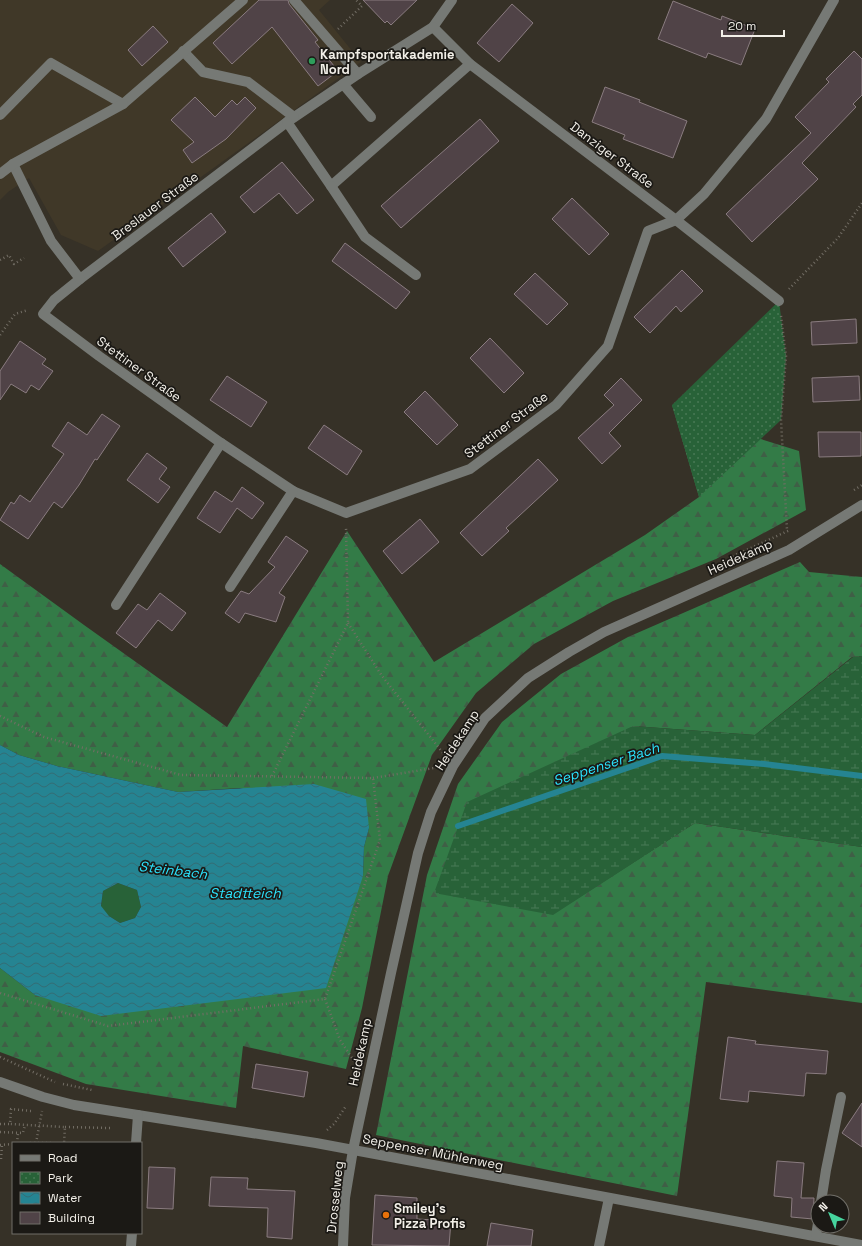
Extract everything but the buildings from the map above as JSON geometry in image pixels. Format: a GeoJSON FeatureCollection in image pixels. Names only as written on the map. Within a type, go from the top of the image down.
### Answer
{"type":"FeatureCollection","features":[{"type":"Feature","properties":{"kind":"street"},"geometry":{"type":"LineString","coordinates":[[0,174],[13,164],[123,104],[243,0]]}},
{"type":"Feature","properties":{"kind":"street"},"geometry":{"type":"LineString","coordinates":[[294,0],[358,74]]}},
{"type":"Feature","properties":{"kind":"street","name":"Breslauer Straße"},"geometry":{"type":"LineString","coordinates":[[43,314],[54,300],[80,279],[290,120],[358,74],[433,27],[452,0]]}},
{"type":"Feature","properties":{"kind":"street"},"geometry":{"type":"LineString","coordinates":[[676,220],[704,194],[766,119],[834,0]]}},
{"type":"Feature","properties":{"kind":"street","name":"Danziger Straße"},"geometry":{"type":"LineString","coordinates":[[433,27],[470,64],[676,220],[779,301]]}},
{"type":"Feature","properties":{"kind":"street"},"geometry":{"type":"LineString","coordinates":[[183,51],[203,72],[248,82],[290,120],[365,237],[416,276]]}},
{"type":"Feature","properties":{"kind":"street"},"geometry":{"type":"LineString","coordinates":[[0,115],[51,63],[123,104]]}},
{"type":"Feature","properties":{"kind":"street"},"geometry":{"type":"LineString","coordinates":[[331,186],[470,64]]}},
{"type":"Feature","properties":{"kind":"street"},"geometry":{"type":"LineString","coordinates":[[343,84],[371,117]]}},
{"type":"Feature","properties":{"kind":"street"},"geometry":{"type":"LineString","coordinates":[[13,164],[51,241],[80,279]]}},
{"type":"Feature","properties":{"kind":"street","name":"Stettiner Straße"},"geometry":{"type":"LineString","coordinates":[[43,314],[99,356],[293,491],[346,513],[470,469],[556,405],[608,346],[648,231],[676,220]]}},
{"type":"Feature","properties":{"kind":"street"},"geometry":{"type":"LineString","coordinates":[[116,604],[222,443]]}},
{"type":"Feature","properties":{"kind":"street"},"geometry":{"type":"LineString","coordinates":[[230,587],[293,491]]}},
{"type":"Feature","properties":{"kind":"street","name":"Heidekamp"},"geometry":{"type":"LineString","coordinates":[[353,1150],[390,972],[416,861],[431,812],[454,766],[485,718],[528,678],[568,652],[604,632],[789,550],[862,505]]}},
{"type":"Feature","properties":{"kind":"street","name":"Seppenser Mühlenweg"},"geometry":{"type":"LineString","coordinates":[[0,1082],[43,1097],[74,1105],[305,1141],[862,1245]]}},
{"type":"Feature","properties":{"kind":"street"},"geometry":{"type":"LineString","coordinates":[[822,1194],[841,1097]]}},
{"type":"Feature","properties":{"kind":"street"},"geometry":{"type":"LineString","coordinates":[[136,1142],[138,1115]]}},
{"type":"Feature","properties":{"kind":"street","name":"Drosselweg"},"geometry":{"type":"LineString","coordinates":[[343,1246],[345,1198],[353,1150]]}},
{"type":"Feature","properties":{"kind":"street"},"geometry":{"type":"LineString","coordinates":[[599,1246],[609,1198]]}},
{"type":"Feature","properties":{"kind":"street"},"geometry":{"type":"LineString","coordinates":[[131,1246],[132,1234]]}},
{"type":"Feature","properties":{"kind":"path"},"geometry":{"type":"LineString","coordinates":[[327,38],[362,6],[356,0]]}},
{"type":"Feature","properties":{"kind":"path"},"geometry":{"type":"LineString","coordinates":[[789,550],[781,420],[786,356],[779,301],[838,238],[862,203]]}},
{"type":"Feature","properties":{"kind":"path"},"geometry":{"type":"LineString","coordinates":[[0,260],[9,254],[14,264],[24,258]]}},
{"type":"Feature","properties":{"kind":"path"},"geometry":{"type":"LineString","coordinates":[[0,335],[15,314],[32,309],[43,314]]}},
{"type":"Feature","properties":{"kind":"path"},"geometry":{"type":"LineString","coordinates":[[850,493],[862,485]]}},
{"type":"Feature","properties":{"kind":"path"},"geometry":{"type":"LineString","coordinates":[[272,776],[348,623],[346,513]]}},
{"type":"Feature","properties":{"kind":"path"},"geometry":{"type":"LineString","coordinates":[[722,561],[793,528]]}},
{"type":"Feature","properties":{"kind":"path"},"geometry":{"type":"LineString","coordinates":[[348,623],[382,676],[444,754],[441,758]]}},
{"type":"Feature","properties":{"kind":"path"},"geometry":{"type":"LineString","coordinates":[[0,716],[44,736],[181,775],[374,778],[436,768],[434,774]]}},
{"type":"Feature","properties":{"kind":"path"},"geometry":{"type":"LineString","coordinates":[[356,1054],[354,1061],[340,1040],[324,999],[380,840],[374,778]]}},
{"type":"Feature","properties":{"kind":"path"},"geometry":{"type":"LineString","coordinates":[[0,993],[108,1026],[324,999]]}},
{"type":"Feature","properties":{"kind":"path"},"geometry":{"type":"LineString","coordinates":[[0,1057],[56,1083],[99,1092]]}},
{"type":"Feature","properties":{"kind":"path"},"geometry":{"type":"LineString","coordinates":[[325,1131],[334,1124],[346,1105],[361,1109]]}},
{"type":"Feature","properties":{"kind":"path"},"geometry":{"type":"LineString","coordinates":[[10,1124],[11,1110],[34,1111]]}},
{"type":"Feature","properties":{"kind":"path"},"geometry":{"type":"LineString","coordinates":[[36,1142],[41,1114]]}},
{"type":"Feature","properties":{"kind":"path"},"geometry":{"type":"LineString","coordinates":[[0,1124],[114,1128]]}},
{"type":"Feature","properties":{"kind":"path"},"geometry":{"type":"LineString","coordinates":[[0,1132],[24,1133],[25,1125]]}},
{"type":"Feature","properties":{"kind":"path"},"geometry":{"type":"LineString","coordinates":[[64,1142],[65,1127]]}},
{"type":"Feature","properties":{"kind":"path"},"geometry":{"type":"LineString","coordinates":[[17,1142],[18,1133]]}},
{"type":"Feature","properties":{"kind":"path"},"geometry":{"type":"LineString","coordinates":[[1,1159],[1,1145],[12,1144]]}},
{"type":"Feature","properties":{"kind":"shaded area"},"geometry":{"type":"Polygon","coordinates":[[[0,0],[330,0],[319,10],[361,62],[98,251],[61,235],[29,178],[8,192],[0,200],[0,0]]]}},
{"type":"Feature","properties":{"kind":"green space"},"geometry":{"type":"Polygon","coordinates":[[[779,301],[786,356],[781,420],[699,497],[672,405],[779,301]]]}},
{"type":"Feature","properties":{"kind":"green space"},"geometry":{"type":"Polygon","coordinates":[[[672,405],[751,436],[799,451],[806,510],[716,559],[613,601],[534,644],[476,693],[432,755],[388,876],[362,1008],[346,1069],[243,1046],[236,1108],[86,1084],[0,1052],[0,968],[35,995],[363,876],[364,847],[369,828],[240,788],[178,792],[57,766],[19,755],[0,745],[0,564],[227,727],[347,531],[434,662],[645,535],[699,497],[672,405]]]}},
{"type":"Feature","properties":{"kind":"green space"},"geometry":{"type":"Polygon","coordinates":[[[800,562],[809,572],[862,577],[862,656],[852,657],[755,735],[633,726],[435,892],[553,914],[695,823],[862,847],[862,1003],[706,982],[677,1196],[376,1135],[427,875],[458,784],[502,722],[561,674],[628,637],[800,562]]]}},
{"type":"Feature","properties":{"kind":"green space"},"geometry":{"type":"Polygon","coordinates":[[[862,656],[862,847],[695,823],[553,915],[434,893],[467,802],[633,726],[755,735],[853,657],[862,656]]]}},
{"type":"Feature","properties":{"kind":"green space"},"geometry":{"type":"Polygon","coordinates":[[[118,883],[137,890],[141,907],[135,918],[120,923],[109,916],[101,907],[103,891],[118,883]]]}},
{"type":"Feature","properties":{"kind":"water","name":"Stadtteich"},"geometry":{"type":"Polygon","coordinates":[[[0,745],[19,755],[57,766],[178,792],[314,784],[366,799],[369,828],[364,847],[363,876],[326,988],[101,1016],[35,995],[0,968],[0,745]],[[118,883],[103,891],[101,906],[109,916],[120,923],[135,918],[141,907],[137,890],[118,883]]]}},
{"type":"Feature","properties":{"kind":"waterway","name":"Seppenser Bach"},"geometry":{"type":"LineString","coordinates":[[458,826],[662,756],[764,764],[862,776]]}},
{"type":"Feature","properties":{"kind":"place","name":"Kampfsportakademie Nord"},"geometry":{"type":"Point","coordinates":[312,61]}},
{"type":"Feature","properties":{"kind":"place","name":"Smiley's Pizza Profis"},"geometry":{"type":"Point","coordinates":[386,1215]}},
{"type":"Feature","properties":{"kind":"water label","name":"Steinbach"},"geometry":{"type":"Point","coordinates":[173,870]}}]}
